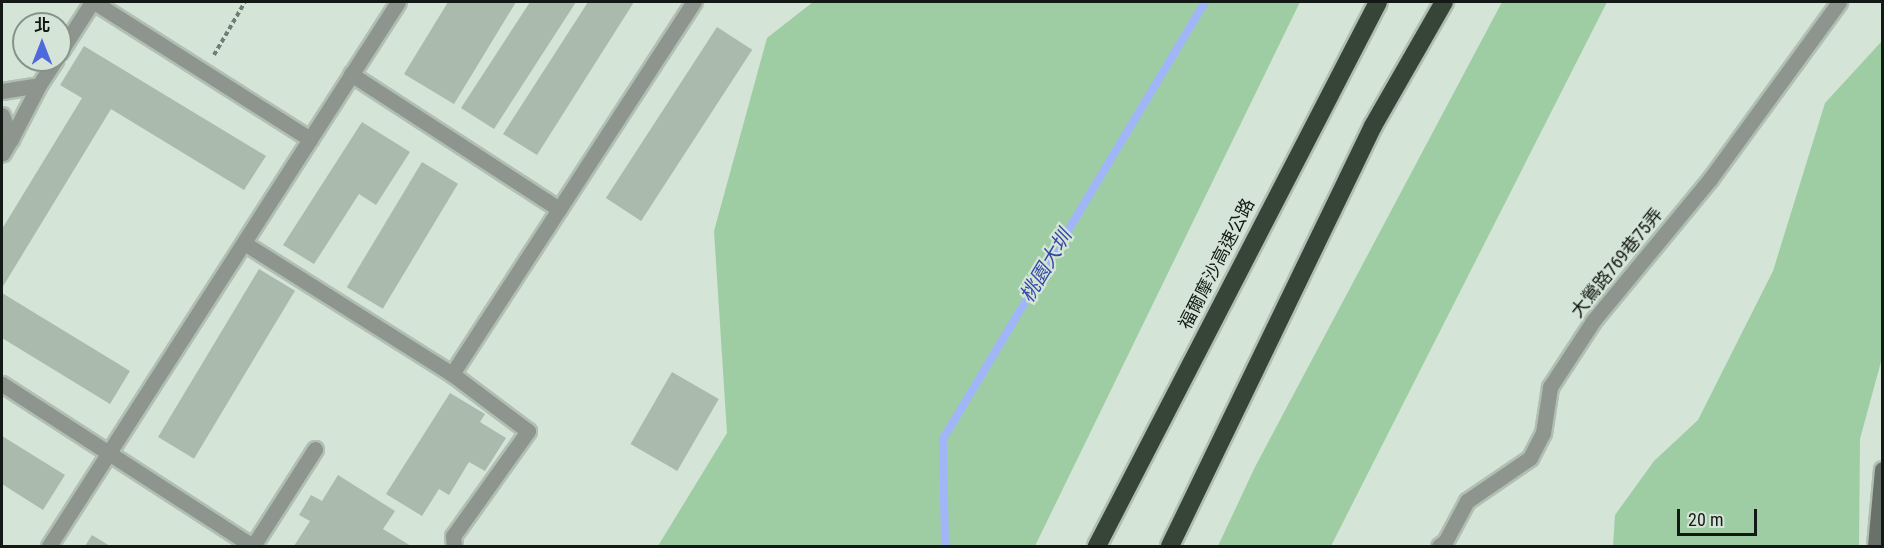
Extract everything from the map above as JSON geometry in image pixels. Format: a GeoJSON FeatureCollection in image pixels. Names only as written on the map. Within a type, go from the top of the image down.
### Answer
{"type":"FeatureCollection","features":[{"type":"Feature","properties":{"kind":"highway","name":"福爾摩沙高速公路"},"geometry":{"type":"LineString","coordinates":[[1097,546],[1378,2]]}},
{"type":"Feature","properties":{"kind":"highway"},"geometry":{"type":"LineString","coordinates":[[1170,546],[1373,126],[1444,2]]}},
{"type":"Feature","properties":{"kind":"street"},"geometry":{"type":"LineString","coordinates":[[72,34],[93,2],[310,139]]}},
{"type":"Feature","properties":{"kind":"street"},"geometry":{"type":"LineString","coordinates":[[49,546],[398,2]]}},
{"type":"Feature","properties":{"kind":"street"},"geometry":{"type":"LineString","coordinates":[[452,374],[694,2]]}},
{"type":"Feature","properties":{"kind":"street","name":"大鶯路769巷75弄"},"geometry":{"type":"LineString","coordinates":[[1439,546],[1445,542],[1467,501],[1530,458],[1543,433],[1550,387],[1593,321],[1710,179],[1839,2]]}},
{"type":"Feature","properties":{"kind":"street"},"geometry":{"type":"LineString","coordinates":[[2,154],[47,72]]}},
{"type":"Feature","properties":{"kind":"street"},"geometry":{"type":"LineString","coordinates":[[351,75],[559,209]]}},
{"type":"Feature","properties":{"kind":"street"},"geometry":{"type":"LineString","coordinates":[[2,91],[39,85]]}},
{"type":"Feature","properties":{"kind":"street"},"geometry":{"type":"LineString","coordinates":[[2,115],[11,139]]}},
{"type":"Feature","properties":{"kind":"street"},"geometry":{"type":"LineString","coordinates":[[244,243],[452,374],[528,431],[453,536],[453,546]]}},
{"type":"Feature","properties":{"kind":"street"},"geometry":{"type":"LineString","coordinates":[[2,384],[253,546],[315,449]]}},
{"type":"Feature","properties":{"kind":"street"},"geometry":{"type":"LineString","coordinates":[[1875,546],[1882,469]]}},
{"type":"Feature","properties":{"kind":"path"},"geometry":{"type":"LineString","coordinates":[[204,72],[245,2]]}},
{"type":"Feature","properties":{"kind":"green space"},"geometry":{"type":"Polygon","coordinates":[[[813,2],[1300,2],[1035,546],[658,546],[727,433],[714,231],[767,38],[813,2]]]}},
{"type":"Feature","properties":{"kind":"green space"},"geometry":{"type":"Polygon","coordinates":[[[1502,2],[1607,2],[1331,546],[1218,546],[1255,467],[1502,2]]]}},
{"type":"Feature","properties":{"kind":"green space"},"geometry":{"type":"Polygon","coordinates":[[[1882,41],[1882,358],[1860,439],[1859,546],[1613,546],[1615,515],[1654,461],[1698,420],[1773,271],[1825,103],[1882,41]]]}},
{"type":"Feature","properties":{"kind":"building"},"geometry":{"type":"Polygon","coordinates":[[[448,2],[516,2],[454,104],[404,74],[448,2]]]}},
{"type":"Feature","properties":{"kind":"building"},"geometry":{"type":"Polygon","coordinates":[[[530,2],[576,2],[494,129],[461,108],[530,2]]]}},
{"type":"Feature","properties":{"kind":"building"},"geometry":{"type":"Polygon","coordinates":[[[588,2],[634,2],[537,155],[503,134],[588,2]]]}},
{"type":"Feature","properties":{"kind":"building"},"geometry":{"type":"Polygon","coordinates":[[[717,27],[752,50],[641,221],[606,198],[717,27]]]}},
{"type":"Feature","properties":{"kind":"building"},"geometry":{"type":"Polygon","coordinates":[[[84,46],[266,156],[244,190],[111,109],[2,288],[2,229],[82,98],[60,85],[68,72],[72,72],[72,66],[84,46]]]}},
{"type":"Feature","properties":{"kind":"building"},"geometry":{"type":"Polygon","coordinates":[[[362,122],[410,152],[376,205],[359,194],[314,264],[283,245],[362,122]]]}},
{"type":"Feature","properties":{"kind":"building"},"geometry":{"type":"Polygon","coordinates":[[[422,162],[458,184],[383,309],[347,287],[422,162]]]}},
{"type":"Feature","properties":{"kind":"building"},"geometry":{"type":"Polygon","coordinates":[[[259,269],[295,291],[194,459],[158,437],[259,269]]]}},
{"type":"Feature","properties":{"kind":"building"},"geometry":{"type":"Polygon","coordinates":[[[2,293],[130,371],[110,404],[2,338],[2,293]]]}},
{"type":"Feature","properties":{"kind":"building"},"geometry":{"type":"Polygon","coordinates":[[[672,372],[719,399],[677,471],[630,444],[672,372]]]}},
{"type":"Feature","properties":{"kind":"building"},"geometry":{"type":"Polygon","coordinates":[[[450,393],[485,414],[480,422],[506,438],[485,471],[469,462],[449,495],[439,489],[422,516],[386,494],[450,393]]]}},
{"type":"Feature","properties":{"kind":"building"},"geometry":{"type":"Polygon","coordinates":[[[2,436],[65,475],[43,510],[2,484],[2,436]]]}},
{"type":"Feature","properties":{"kind":"building"},"geometry":{"type":"Polygon","coordinates":[[[338,475],[395,511],[383,529],[411,546],[294,546],[310,521],[299,515],[311,495],[322,501],[338,475]]]}},
{"type":"Feature","properties":{"kind":"building"},"geometry":{"type":"Polygon","coordinates":[[[92,535],[110,546],[85,546],[92,535]]]}},
{"type":"Feature","properties":{"kind":"waterway","name":"桃園大圳"},"geometry":{"type":"LineString","coordinates":[[945,546],[943,439],[1205,2]]}}]}
